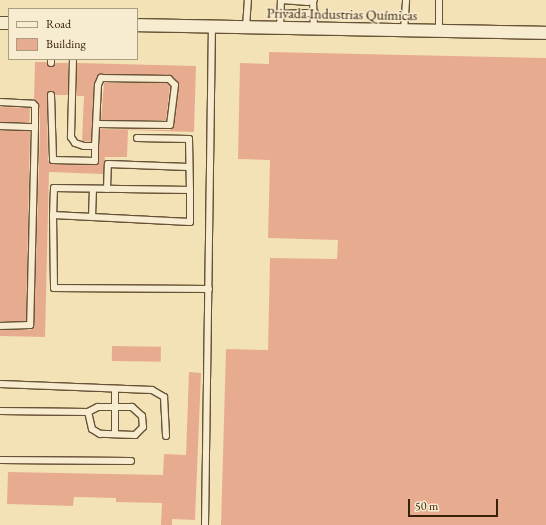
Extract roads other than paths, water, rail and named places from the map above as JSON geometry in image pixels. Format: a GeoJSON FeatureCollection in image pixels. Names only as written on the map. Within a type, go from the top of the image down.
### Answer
{"type":"FeatureCollection","features":[{"type":"Feature","properties":{"kind":"street","name":"Privada Industrias Químicas"},"geometry":{"type":"LineString","coordinates":[[138,25],[546,33]]}},
{"type":"Feature","properties":{"kind":"lane"},"geometry":{"type":"LineString","coordinates":[[246,27],[248,0]]}},
{"type":"Feature","properties":{"kind":"lane"},"geometry":{"type":"LineString","coordinates":[[280,28],[281,0],[313,0],[315,13],[314,29]]}},
{"type":"Feature","properties":{"kind":"lane"},"geometry":{"type":"LineString","coordinates":[[404,30],[406,0]]}},
{"type":"Feature","properties":{"kind":"lane"},"geometry":{"type":"LineString","coordinates":[[439,0],[439,31]]}},
{"type":"Feature","properties":{"kind":"lane"},"geometry":{"type":"LineString","coordinates":[[281,14],[315,13]]}},
{"type":"Feature","properties":{"kind":"lane"},"geometry":{"type":"LineString","coordinates":[[205,525],[212,27]]}},
{"type":"Feature","properties":{"kind":"lane"},"geometry":{"type":"LineString","coordinates":[[73,60],[71,137],[84,146],[95,146]]}},
{"type":"Feature","properties":{"kind":"lane"},"geometry":{"type":"LineString","coordinates":[[51,95],[53,160],[95,162],[95,146],[98,124],[98,85],[101,78],[169,79],[175,85],[170,125],[98,124]]}},
{"type":"Feature","properties":{"kind":"lane"},"geometry":{"type":"LineString","coordinates":[[0,102],[33,104],[35,106],[30,325],[0,326]]}},
{"type":"Feature","properties":{"kind":"lane"},"geometry":{"type":"LineString","coordinates":[[0,126],[35,127]]}},
{"type":"Feature","properties":{"kind":"lane"},"geometry":{"type":"LineString","coordinates":[[53,215],[190,222],[188,167],[189,139],[137,138]]}},
{"type":"Feature","properties":{"kind":"lane"},"geometry":{"type":"LineString","coordinates":[[107,189],[108,164],[188,167]]}},
{"type":"Feature","properties":{"kind":"lane"},"geometry":{"type":"LineString","coordinates":[[190,190],[54,188],[54,288],[209,289]]}},
{"type":"Feature","properties":{"kind":"lane"},"geometry":{"type":"LineString","coordinates":[[92,217],[93,189]]}},
{"type":"Feature","properties":{"kind":"lane"},"geometry":{"type":"LineString","coordinates":[[0,384],[152,390],[164,397],[166,436]]}},
{"type":"Feature","properties":{"kind":"lane"},"geometry":{"type":"LineString","coordinates":[[115,389],[115,433]]}},
{"type":"Feature","properties":{"kind":"lane"},"geometry":{"type":"LineString","coordinates":[[0,411],[88,412],[98,407],[132,407],[142,416],[143,427],[135,435],[115,433],[100,434],[92,429],[88,412]]}},
{"type":"Feature","properties":{"kind":"lane"},"geometry":{"type":"LineString","coordinates":[[0,460],[131,462]]}}]}
